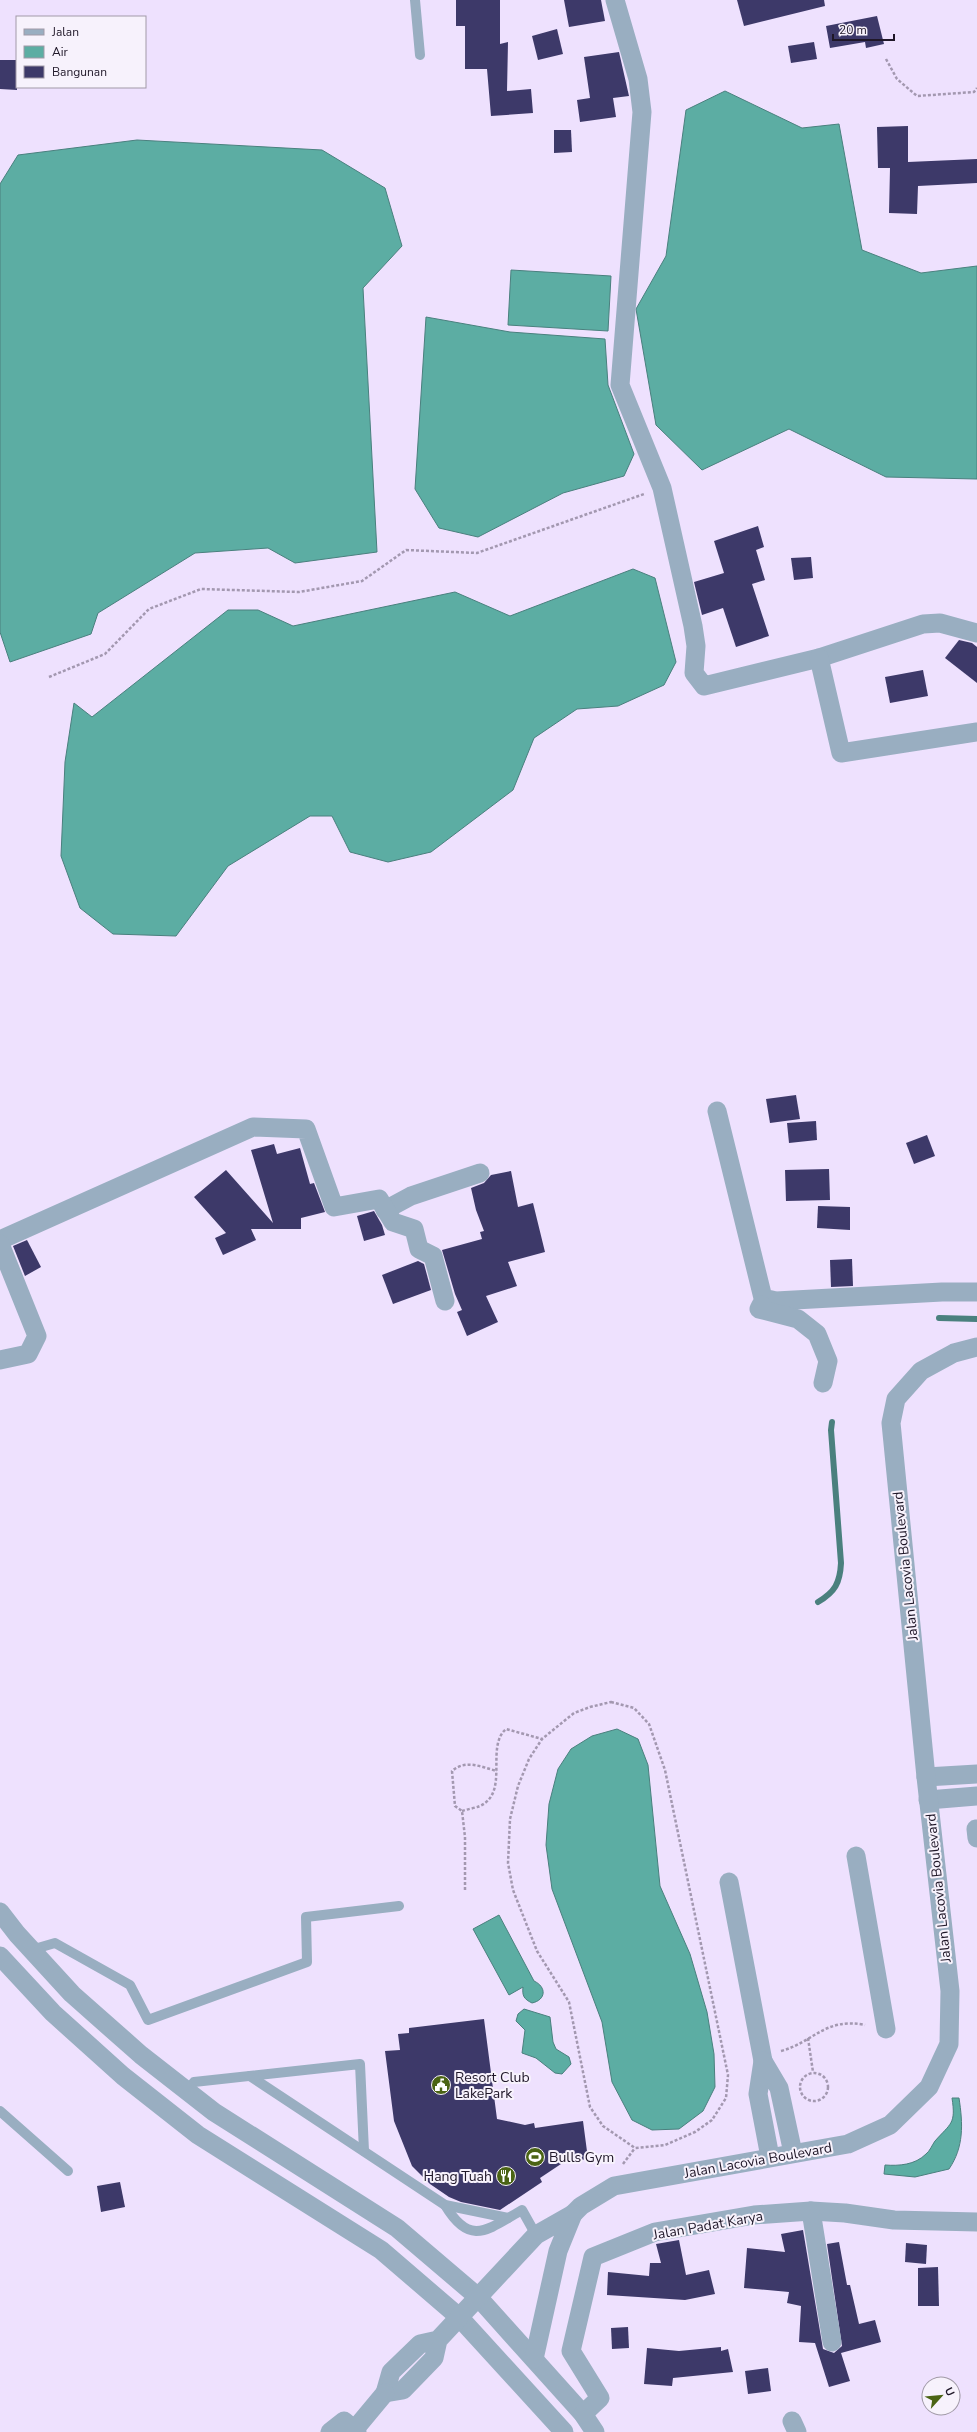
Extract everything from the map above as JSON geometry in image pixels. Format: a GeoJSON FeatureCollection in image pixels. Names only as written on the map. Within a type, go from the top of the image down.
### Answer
{"type":"FeatureCollection","features":[{"type":"Feature","properties":{"kind":"street"},"geometry":{"type":"LineString","coordinates":[[615,0],[638,79],[642,112],[620,385],[662,488],[693,626],[696,646],[694,673],[704,686],[819,658],[923,624],[940,622],[977,633]]}},
{"type":"Feature","properties":{"kind":"street"},"geometry":{"type":"LineString","coordinates":[[819,658],[841,753],[977,732]]}},
{"type":"Feature","properties":{"kind":"street"},"geometry":{"type":"LineString","coordinates":[[717,1111],[763,1298],[759,1308],[798,1319],[817,1334],[828,1361],[824,1383]]}},
{"type":"Feature","properties":{"kind":"street"},"geometry":{"type":"LineString","coordinates":[[0,1240],[253,1127],[306,1129],[334,1207],[379,1199],[394,1222],[414,1229],[419,1249],[433,1256],[445,1301]]}},
{"type":"Feature","properties":{"kind":"street"},"geometry":{"type":"LineString","coordinates":[[385,1210],[411,1196],[480,1173]]}},
{"type":"Feature","properties":{"kind":"street"},"geometry":{"type":"LineString","coordinates":[[0,1244],[37,1336],[28,1354],[0,1360]]}},
{"type":"Feature","properties":{"kind":"street"},"geometry":{"type":"LineString","coordinates":[[763,1298],[776,1301],[942,1292],[977,1292]]}},
{"type":"Feature","properties":{"kind":"street","name":"Jalan Lacovia Boulevard"},"geometry":{"type":"LineString","coordinates":[[347,2428],[385,2393],[403,2390],[429,2364],[434,2358],[438,2340],[536,2235],[573,2214],[581,2206],[614,2186],[848,2144],[890,2125],[929,2087],[949,2044],[950,1991],[928,1800],[891,1423],[896,1399],[921,1371],[954,1353],[977,1347]]}},
{"type":"Feature","properties":{"kind":"street"},"geometry":{"type":"LineString","coordinates":[[926,1777],[977,1774]]}},
{"type":"Feature","properties":{"kind":"street"},"geometry":{"type":"LineString","coordinates":[[928,1800],[977,1796]]}},
{"type":"Feature","properties":{"kind":"street"},"geometry":{"type":"LineString","coordinates":[[976,1829],[977,1838]]}},
{"type":"Feature","properties":{"kind":"street"},"geometry":{"type":"LineString","coordinates":[[856,1856],[886,2029]]}},
{"type":"Feature","properties":{"kind":"street"},"geometry":{"type":"LineString","coordinates":[[730,1882],[762,2056],[778,2088],[793,2153]]}},
{"type":"Feature","properties":{"kind":"street"},"geometry":{"type":"LineString","coordinates":[[0,1912],[31,1950],[72,1994],[141,2055],[214,2112],[397,2228],[478,2297],[583,2414],[595,2432]]}},
{"type":"Feature","properties":{"kind":"street"},"geometry":{"type":"LineString","coordinates":[[0,1956],[53,2013],[123,2076],[198,2134],[381,2250],[459,2317],[564,2432]]}},
{"type":"Feature","properties":{"kind":"street"},"geometry":{"type":"LineString","coordinates":[[762,2056],[758,2094],[770,2157]]}},
{"type":"Feature","properties":{"kind":"street"},"geometry":{"type":"LineString","coordinates":[[170,2112],[187,2091]]}},
{"type":"Feature","properties":{"kind":"street"},"geometry":{"type":"LineString","coordinates":[[811,2211],[832,2342]]}},
{"type":"Feature","properties":{"kind":"street","name":"Jalan Padat Karya"},"geometry":{"type":"LineString","coordinates":[[583,2414],[600,2398],[572,2351],[593,2258],[655,2232],[754,2215],[811,2211],[845,2213],[894,2220],[977,2222]]}},
{"type":"Feature","properties":{"kind":"street","name":"Jalan Lacovia Boulevard"},"geometry":{"type":"LineString","coordinates":[[534,2359],[558,2251],[573,2214]]}},
{"type":"Feature","properties":{"kind":"lane"},"geometry":{"type":"LineString","coordinates":[[415,0],[420,55]]}},
{"type":"Feature","properties":{"kind":"lane"},"geometry":{"type":"LineString","coordinates":[[31,1950],[55,1943],[130,1985],[148,2020],[307,1962],[306,1917],[399,1906]]}},
{"type":"Feature","properties":{"kind":"lane"},"geometry":{"type":"LineString","coordinates":[[187,2091],[194,2082],[360,2064],[364,2151]]}},
{"type":"Feature","properties":{"kind":"lane"},"geometry":{"type":"LineString","coordinates":[[250,2076],[445,2205],[508,2218]]}},
{"type":"Feature","properties":{"kind":"lane"},"geometry":{"type":"LineString","coordinates":[[0,2111],[68,2171]]}},
{"type":"Feature","properties":{"kind":"lane"},"geometry":{"type":"LineString","coordinates":[[445,2205],[456,2223],[468,2231],[484,2230],[522,2210],[536,2235]]}},
{"type":"Feature","properties":{"kind":"path"},"geometry":{"type":"LineString","coordinates":[[886,59],[897,78],[917,96],[974,92],[977,88]]}},
{"type":"Feature","properties":{"kind":"path"},"geometry":{"type":"LineString","coordinates":[[49,678],[105,654],[149,609],[202,589],[299,592],[362,581],[406,550],[476,553],[662,488]]}},
{"type":"Feature","properties":{"kind":"path"},"geometry":{"type":"LineString","coordinates":[[610,1702],[634,1708],[649,1724],[665,1770],[728,2075],[726,2098],[712,2120],[694,2132],[665,2145],[635,2148],[603,2126],[590,2107],[569,2002],[537,1951],[513,1890],[508,1863],[510,1819],[518,1786],[529,1759],[542,1739],[574,1713],[590,1706],[610,1702]]}},
{"type":"Feature","properties":{"kind":"path"},"geometry":{"type":"LineString","coordinates":[[462,1811],[482,1806],[492,1795],[497,1771],[497,1745],[501,1733],[506,1729],[542,1739]]}},
{"type":"Feature","properties":{"kind":"path"},"geometry":{"type":"LineString","coordinates":[[465,1890],[465,1837],[462,1811],[455,1806],[452,1771],[459,1765],[467,1764],[497,1771]]}},
{"type":"Feature","properties":{"kind":"path"},"geometry":{"type":"LineString","coordinates":[[762,2056],[782,2051],[832,2026],[849,2022],[886,2029]]}},
{"type":"Feature","properties":{"kind":"path"},"geometry":{"type":"LineString","coordinates":[[808,2038],[813,2072]]}},
{"type":"Feature","properties":{"kind":"path"},"geometry":{"type":"LineString","coordinates":[[813,2072],[822,2075],[828,2083],[825,2096],[816,2101],[804,2097],[800,2088],[804,2076],[813,2072]]}},
{"type":"Feature","properties":{"kind":"water"},"geometry":{"type":"Polygon","coordinates":[[[725,91],[802,128],[839,124],[862,250],[921,273],[977,266],[977,479],[886,477],[789,429],[702,470],[656,425],[636,309],[666,256],[686,110],[725,91]]]}},
{"type":"Feature","properties":{"kind":"water"},"geometry":{"type":"Polygon","coordinates":[[[137,140],[322,150],[385,188],[402,246],[363,288],[377,552],[295,563],[268,548],[195,553],[98,613],[91,634],[10,662],[0,632],[0,184],[18,155],[137,140]]]}},
{"type":"Feature","properties":{"kind":"water"},"geometry":{"type":"Polygon","coordinates":[[[511,270],[611,276],[608,331],[508,325],[511,270]]]}},
{"type":"Feature","properties":{"kind":"water"},"geometry":{"type":"Polygon","coordinates":[[[426,317],[510,332],[605,339],[608,385],[634,454],[624,476],[563,493],[478,537],[439,528],[415,489],[426,317]]]}},
{"type":"Feature","properties":{"kind":"water"},"geometry":{"type":"Polygon","coordinates":[[[633,569],[655,578],[676,662],[664,685],[618,706],[577,709],[534,738],[513,790],[431,852],[388,862],[350,852],[332,816],[310,816],[228,866],[176,936],[113,934],[80,908],[61,856],[65,762],[74,703],[92,717],[228,610],[258,610],[293,626],[455,592],[510,616],[633,569]]]}},
{"type":"Feature","properties":{"kind":"water"},"geometry":{"type":"Polygon","coordinates":[[[617,1729],[638,1739],[648,1765],[660,1886],[690,1954],[707,2012],[714,2054],[715,2087],[703,2111],[679,2129],[652,2130],[632,2120],[612,2082],[602,2022],[552,1889],[546,1845],[549,1804],[558,1769],[571,1749],[592,1736],[617,1729]]]}},
{"type":"Feature","properties":{"kind":"water"},"geometry":{"type":"Polygon","coordinates":[[[499,1915],[534,1981],[543,1990],[542,1996],[537,2001],[532,2003],[525,1999],[523,1995],[523,1987],[509,1995],[473,1929],[499,1915]]]}},
{"type":"Feature","properties":{"kind":"water"},"geometry":{"type":"Polygon","coordinates":[[[524,2009],[550,2017],[553,2042],[556,2049],[569,2057],[571,2064],[562,2074],[555,2073],[536,2058],[522,2053],[525,2030],[516,2021],[518,2014],[524,2009]]]}},
{"type":"Feature","properties":{"kind":"water"},"geometry":{"type":"Polygon","coordinates":[[[952,2098],[959,2098],[962,2126],[960,2144],[954,2161],[949,2169],[915,2177],[884,2174],[885,2165],[912,2163],[922,2158],[930,2150],[953,2118],[952,2098]]]}},
{"type":"Feature","properties":{"kind":"building"},"geometry":{"type":"Polygon","coordinates":[[[456,0],[500,0],[500,44],[508,42],[507,91],[531,89],[533,113],[491,116],[487,69],[465,69],[465,26],[456,26],[456,0]]]}},
{"type":"Feature","properties":{"kind":"building"},"geometry":{"type":"Polygon","coordinates":[[[564,0],[601,0],[605,21],[569,27],[564,0]]]}},
{"type":"Feature","properties":{"kind":"building"},"geometry":{"type":"Polygon","coordinates":[[[737,0],[824,0],[825,6],[744,26],[737,0]]]}},
{"type":"Feature","properties":{"kind":"building"},"geometry":{"type":"Polygon","coordinates":[[[877,16],[884,44],[866,48],[865,42],[830,48],[826,26],[877,16]]]}},
{"type":"Feature","properties":{"kind":"building"},"geometry":{"type":"Polygon","coordinates":[[[557,29],[563,54],[538,60],[532,36],[557,29]]]}},
{"type":"Feature","properties":{"kind":"building"},"geometry":{"type":"Polygon","coordinates":[[[814,42],[817,59],[791,63],[788,46],[814,42]]]}},
{"type":"Feature","properties":{"kind":"building"},"geometry":{"type":"Polygon","coordinates":[[[619,52],[629,96],[613,98],[616,117],[580,122],[577,100],[590,98],[584,57],[619,52]]]}},
{"type":"Feature","properties":{"kind":"building"},"geometry":{"type":"Polygon","coordinates":[[[0,60],[16,60],[17,90],[0,89],[0,60]]]}},
{"type":"Feature","properties":{"kind":"building"},"geometry":{"type":"Polygon","coordinates":[[[908,126],[908,162],[977,159],[977,183],[918,186],[917,214],[889,213],[890,168],[878,168],[877,127],[908,126]]]}},
{"type":"Feature","properties":{"kind":"building"},"geometry":{"type":"Polygon","coordinates":[[[554,130],[571,130],[572,152],[554,153],[554,130]]]}},
{"type":"Feature","properties":{"kind":"building"},"geometry":{"type":"Polygon","coordinates":[[[758,526],[764,547],[756,550],[765,580],[752,584],[769,636],[736,647],[723,608],[702,615],[694,582],[724,573],[714,541],[758,526]]]}},
{"type":"Feature","properties":{"kind":"building"},"geometry":{"type":"Polygon","coordinates":[[[811,557],[813,578],[794,580],[791,558],[811,557]]]}},
{"type":"Feature","properties":{"kind":"building"},"geometry":{"type":"Polygon","coordinates":[[[959,640],[972,643],[977,647],[977,683],[945,658],[959,640]]]}},
{"type":"Feature","properties":{"kind":"building"},"geometry":{"type":"Polygon","coordinates":[[[923,670],[928,696],[890,703],[885,677],[923,670]]]}},
{"type":"Feature","properties":{"kind":"building"},"geometry":{"type":"Polygon","coordinates":[[[796,1095],[800,1119],[770,1123],[766,1099],[796,1095]]]}},
{"type":"Feature","properties":{"kind":"building"},"geometry":{"type":"Polygon","coordinates":[[[816,1121],[817,1140],[789,1143],[787,1123],[816,1121]]]}},
{"type":"Feature","properties":{"kind":"building"},"geometry":{"type":"Polygon","coordinates":[[[927,1135],[935,1156],[914,1164],[906,1143],[927,1135]]]}},
{"type":"Feature","properties":{"kind":"building"},"geometry":{"type":"Polygon","coordinates":[[[274,1144],[277,1154],[300,1148],[310,1184],[314,1183],[325,1212],[301,1218],[301,1229],[251,1229],[256,1240],[223,1255],[215,1238],[226,1233],[194,1197],[226,1170],[273,1223],[251,1150],[274,1144]]]}},
{"type":"Feature","properties":{"kind":"building"},"geometry":{"type":"Polygon","coordinates":[[[829,1169],[830,1200],[786,1201],[785,1170],[829,1169]]]}},
{"type":"Feature","properties":{"kind":"building"},"geometry":{"type":"Polygon","coordinates":[[[511,1171],[518,1207],[533,1203],[545,1252],[508,1262],[517,1286],[486,1296],[498,1322],[467,1336],[457,1312],[462,1310],[455,1294],[442,1250],[482,1239],[480,1232],[484,1231],[476,1210],[471,1188],[484,1183],[491,1175],[511,1171]]]}},
{"type":"Feature","properties":{"kind":"building"},"geometry":{"type":"Polygon","coordinates":[[[818,1206],[850,1207],[850,1230],[817,1228],[818,1206]]]}},
{"type":"Feature","properties":{"kind":"building"},"geometry":{"type":"Polygon","coordinates":[[[374,1211],[382,1225],[385,1235],[364,1241],[357,1216],[374,1211]]]}},
{"type":"Feature","properties":{"kind":"building"},"geometry":{"type":"Polygon","coordinates":[[[27,1240],[41,1267],[25,1276],[13,1246],[27,1240]]]}},
{"type":"Feature","properties":{"kind":"building"},"geometry":{"type":"Polygon","coordinates":[[[852,1259],[853,1286],[831,1287],[830,1260],[852,1259]]]}},
{"type":"Feature","properties":{"kind":"building"},"geometry":{"type":"Polygon","coordinates":[[[418,1261],[424,1264],[431,1290],[393,1304],[382,1275],[418,1261]]]}},
{"type":"Feature","properties":{"kind":"building","name":"Resort Club LakePark"},"geometry":{"type":"Polygon","coordinates":[[[484,2019],[497,2119],[525,2125],[534,2123],[535,2128],[583,2121],[588,2159],[564,2162],[540,2178],[542,2182],[500,2210],[461,2202],[449,2197],[430,2184],[412,2166],[394,2121],[385,2051],[400,2050],[398,2034],[409,2033],[409,2028],[484,2019]]]}},
{"type":"Feature","properties":{"kind":"building"},"geometry":{"type":"Polygon","coordinates":[[[120,2182],[125,2207],[101,2212],[97,2186],[120,2182]]]}},
{"type":"Feature","properties":{"kind":"building"},"geometry":{"type":"Polygon","coordinates":[[[803,2230],[823,2349],[834,2353],[842,2346],[827,2244],[839,2242],[847,2285],[850,2285],[859,2324],[875,2320],[881,2342],[841,2353],[850,2381],[829,2387],[815,2343],[799,2342],[801,2306],[787,2303],[789,2292],[744,2288],[747,2248],[785,2252],[781,2234],[803,2230]]]}},
{"type":"Feature","properties":{"kind":"building"},"geometry":{"type":"Polygon","coordinates":[[[679,2240],[686,2275],[709,2270],[715,2294],[685,2300],[607,2295],[608,2272],[649,2276],[650,2263],[661,2263],[656,2244],[679,2240]]]}},
{"type":"Feature","properties":{"kind":"building"},"geometry":{"type":"Polygon","coordinates":[[[906,2243],[927,2245],[926,2264],[905,2262],[906,2243]]]}},
{"type":"Feature","properties":{"kind":"building"},"geometry":{"type":"Polygon","coordinates":[[[938,2267],[939,2306],[918,2306],[918,2268],[938,2267]]]}},
{"type":"Feature","properties":{"kind":"building"},"geometry":{"type":"Polygon","coordinates":[[[628,2327],[629,2348],[612,2349],[611,2328],[628,2327]]]}},
{"type":"Feature","properties":{"kind":"building"},"geometry":{"type":"Polygon","coordinates":[[[721,2347],[721,2351],[728,2349],[733,2372],[673,2378],[672,2386],[644,2384],[647,2348],[679,2351],[721,2347]]]}},
{"type":"Feature","properties":{"kind":"building"},"geometry":{"type":"Polygon","coordinates":[[[768,2368],[771,2391],[748,2394],[745,2371],[768,2368]]]}},
{"type":"Feature","properties":{"kind":"waterway"},"geometry":{"type":"LineString","coordinates":[[939,1318],[977,1319]]}},
{"type":"Feature","properties":{"kind":"waterway"},"geometry":{"type":"LineString","coordinates":[[818,1602],[829,1594],[836,1586],[841,1563],[831,1430],[832,1422]]}},
{"type":"Feature","properties":{"kind":"place","name":"Resort Club LakePark"},"geometry":{"type":"Point","coordinates":[441,2085]}},
{"type":"Feature","properties":{"kind":"place","name":"Bulls Gym"},"geometry":{"type":"Point","coordinates":[535,2157]}},
{"type":"Feature","properties":{"kind":"place","name":"Hang Tuah"},"geometry":{"type":"Point","coordinates":[506,2176]}}]}
